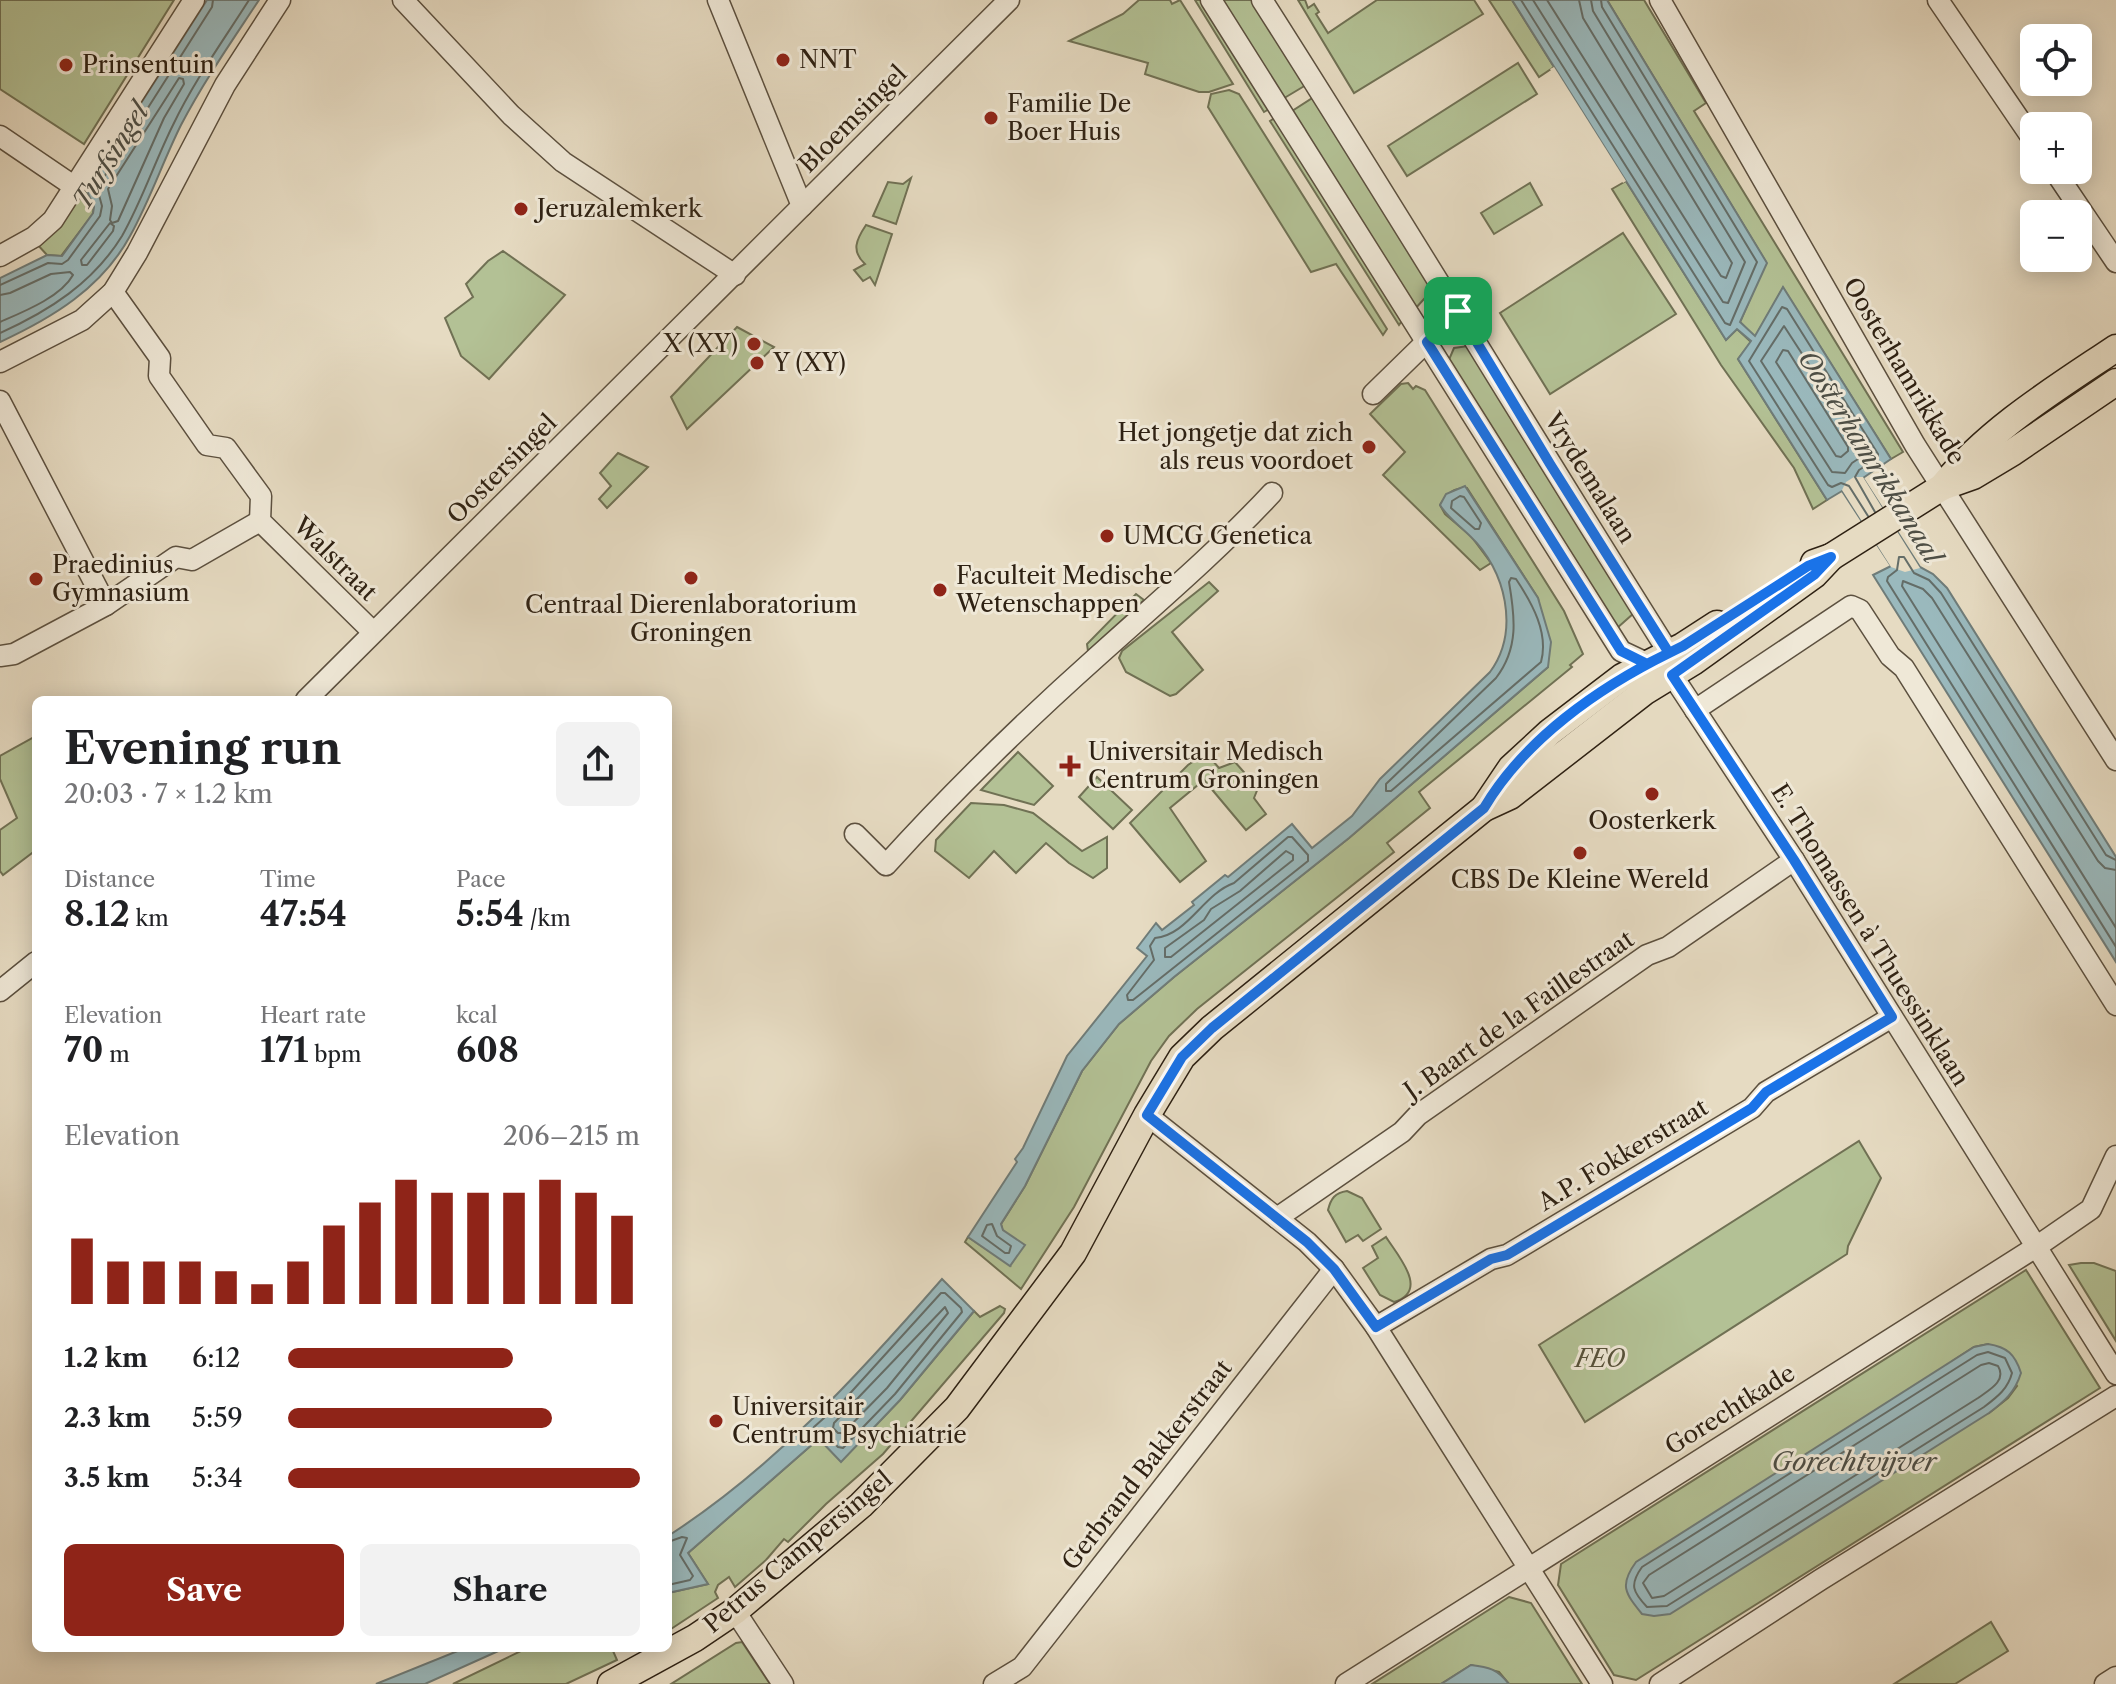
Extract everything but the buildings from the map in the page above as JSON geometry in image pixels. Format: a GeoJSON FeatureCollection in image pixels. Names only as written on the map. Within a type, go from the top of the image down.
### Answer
{"type":"FeatureCollection","features":[{"type":"Feature","properties":{"kind":"main road"},"geometry":{"type":"LineString","coordinates":[[1942,487],[1963,460],[2027,409],[2116,348]]}},
{"type":"Feature","properties":{"kind":"main road"},"geometry":{"type":"LineString","coordinates":[[1942,487],[1973,476],[2013,452],[2116,382]]}},
{"type":"Feature","properties":{"kind":"main road","name":"Petrus Campersingel"},"geometry":{"type":"LineString","coordinates":[[611,1684],[647,1676],[735,1611],[861,1505],[957,1408],[1073,1253],[1182,1057],[1212,1028],[1484,808],[1499,783],[1525,753],[1622,677],[1663,664],[1808,566],[1831,557],[1942,487]]}},
{"type":"Feature","properties":{"kind":"street"},"geometry":{"type":"LineString","coordinates":[[0,256],[48,227],[194,0]]}},
{"type":"Feature","properties":{"kind":"street"},"geometry":{"type":"LineString","coordinates":[[0,362],[82,320],[113,292],[150,229],[218,96],[280,0]]}},
{"type":"Feature","properties":{"kind":"street"},"geometry":{"type":"LineString","coordinates":[[403,0],[511,115],[563,162],[735,275]]}},
{"type":"Feature","properties":{"kind":"street"},"geometry":{"type":"LineString","coordinates":[[718,0],[802,206]]}},
{"type":"Feature","properties":{"kind":"street","name":"Bloemsingel"},"geometry":{"type":"LineString","coordinates":[[735,275],[1009,0]]}},
{"type":"Feature","properties":{"kind":"street"},"geometry":{"type":"LineString","coordinates":[[1211,0],[1621,651],[1663,664]]}},
{"type":"Feature","properties":{"kind":"street","name":"Vrydemalaan"},"geometry":{"type":"LineString","coordinates":[[1262,0],[1458,311],[1550,464],[1663,664]]}},
{"type":"Feature","properties":{"kind":"street","name":"Oosterhamrikkade"},"geometry":{"type":"LineString","coordinates":[[1660,0],[1915,445],[2108,731],[2116,760]]}},
{"type":"Feature","properties":{"kind":"street"},"geometry":{"type":"LineString","coordinates":[[1938,0],[2020,120]]}},
{"type":"Feature","properties":{"kind":"street"},"geometry":{"type":"LineString","coordinates":[[0,136],[75,187]]}},
{"type":"Feature","properties":{"kind":"street"},"geometry":{"type":"LineString","coordinates":[[2063,184],[2116,262]]}},
{"type":"Feature","properties":{"kind":"street","name":"Oostersingel"},"geometry":{"type":"LineString","coordinates":[[310,696],[735,275]]}},
{"type":"Feature","properties":{"kind":"street","name":"Walstraat"},"geometry":{"type":"LineString","coordinates":[[113,292],[160,358],[159,376],[207,445],[226,448],[261,496],[260,521],[373,632]]}},
{"type":"Feature","properties":{"kind":"street"},"geometry":{"type":"LineString","coordinates":[[1373,394],[1458,311]]}},
{"type":"Feature","properties":{"kind":"street"},"geometry":{"type":"LineString","coordinates":[[0,401],[106,605]]}},
{"type":"Feature","properties":{"kind":"street"},"geometry":{"type":"LineString","coordinates":[[855,834],[886,865],[958,788],[1087,665],[1211,555],[1272,493]]}},
{"type":"Feature","properties":{"kind":"street"},"geometry":{"type":"LineString","coordinates":[[0,656],[14,654],[106,605],[176,557],[192,560],[260,521]]}},
{"type":"Feature","properties":{"kind":"street"},"geometry":{"type":"LineString","coordinates":[[1695,710],[1851,606],[1860,610],[1890,656],[1904,668],[2116,1005]]}},
{"type":"Feature","properties":{"kind":"street","name":"E. Thomassen à Thuessinklaan"},"geometry":{"type":"LineString","coordinates":[[1663,664],[1794,860],[2116,1374]]}},
{"type":"Feature","properties":{"kind":"street","name":"J. Baart de la Faillestraat"},"geometry":{"type":"LineString","coordinates":[[1277,1218],[1647,955],[1668,947],[1794,860]]}},
{"type":"Feature","properties":{"kind":"street"},"geometry":{"type":"LineString","coordinates":[[2,986],[32,965]]}},
{"type":"Feature","properties":{"kind":"street","name":"A.P. Fokkerstraat"},"geometry":{"type":"LineString","coordinates":[[1376,1327],[1491,1259],[1507,1255],[1752,1108],[1766,1092],[1892,1017]]}},
{"type":"Feature","properties":{"kind":"street"},"geometry":{"type":"LineString","coordinates":[[1147,1115],[1307,1242],[1334,1269],[1376,1327],[1602,1684]]}},
{"type":"Feature","properties":{"kind":"street","name":"Gorechtkade"},"geometry":{"type":"LineString","coordinates":[[1346,1684],[2036,1247],[2091,1209],[2116,1156]]}},
{"type":"Feature","properties":{"kind":"street","name":"Gerbrand Bakkerstraat"},"geometry":{"type":"LineString","coordinates":[[994,1684],[1022,1667],[1334,1269]]}},
{"type":"Feature","properties":{"kind":"street"},"geometry":{"type":"LineString","coordinates":[[1660,1684],[2116,1396]]}},
{"type":"Feature","properties":{"kind":"street"},"geometry":{"type":"LineString","coordinates":[[735,1611],[783,1684]]}},
{"type":"Feature","properties":{"kind":"street"},"geometry":{"type":"LineString","coordinates":[[2105,1684],[2116,1677]]}},
{"type":"Feature","properties":{"kind":"green space","name":"Prinsentuin"},"geometry":{"type":"Polygon","coordinates":[[[0,0],[174,0],[84,144],[0,89],[0,0]]]}},
{"type":"Feature","properties":{"kind":"green space"},"geometry":{"type":"Polygon","coordinates":[[[1139,0],[1170,0],[1172,4],[1180,0],[1233,84],[1199,92],[1145,74],[1148,63],[1069,41],[1123,14],[1139,0]]]}},
{"type":"Feature","properties":{"kind":"green space"},"geometry":{"type":"Polygon","coordinates":[[[1195,0],[1205,0],[1271,108],[1264,112],[1195,0]]]}},
{"type":"Feature","properties":{"kind":"green space"},"geometry":{"type":"Polygon","coordinates":[[[1218,0],[1252,0],[1306,85],[1281,100],[1218,0]]]}},
{"type":"Feature","properties":{"kind":"green space"},"geometry":{"type":"Polygon","coordinates":[[[1298,0],[1305,0],[1308,8],[1314,4],[1319,12],[1316,14],[1328,33],[1377,0],[1474,0],[1483,14],[1354,93],[1298,0]]]}},
{"type":"Feature","properties":{"kind":"green space"},"geometry":{"type":"Polygon","coordinates":[[[1489,0],[1512,0],[1554,67],[1539,77],[1489,0]]]}},
{"type":"Feature","properties":{"kind":"green space"},"geometry":{"type":"Polygon","coordinates":[[[1607,0],[1644,0],[1706,103],[1694,111],[1903,452],[1891,459],[1783,288],[1755,337],[1740,322],[1766,262],[1607,0]]]}},
{"type":"Feature","properties":{"kind":"green space"},"geometry":{"type":"Polygon","coordinates":[[[1518,63],[1537,94],[1407,176],[1388,146],[1518,63]]]}},
{"type":"Feature","properties":{"kind":"green space"},"geometry":{"type":"Polygon","coordinates":[[[1229,90],[1239,94],[1387,329],[1383,335],[1336,264],[1311,272],[1208,107],[1211,94],[1229,90]]]}},
{"type":"Feature","properties":{"kind":"green space"},"geometry":{"type":"Polygon","coordinates":[[[1314,97],[1435,287],[1414,310],[1289,113],[1314,97]]]}},
{"type":"Feature","properties":{"kind":"green space"},"geometry":{"type":"Polygon","coordinates":[[[1278,116],[1404,318],[1399,325],[1270,121],[1278,116]]]}},
{"type":"Feature","properties":{"kind":"green space"},"geometry":{"type":"Polygon","coordinates":[[[911,178],[896,224],[873,216],[888,182],[903,184],[911,178]]]}},
{"type":"Feature","properties":{"kind":"green space"},"geometry":{"type":"Polygon","coordinates":[[[1626,181],[1726,340],[1737,329],[1751,342],[1738,359],[1827,500],[1813,509],[1794,468],[1721,365],[1612,189],[1626,181]]]}},
{"type":"Feature","properties":{"kind":"green space"},"geometry":{"type":"Polygon","coordinates":[[[1530,183],[1542,205],[1494,234],[1481,213],[1530,183]]]}},
{"type":"Feature","properties":{"kind":"green space"},"geometry":{"type":"Polygon","coordinates":[[[86,189],[94,207],[93,214],[61,256],[47,255],[36,243],[65,210],[78,202],[86,189]]]}},
{"type":"Feature","properties":{"kind":"green space"},"geometry":{"type":"Polygon","coordinates":[[[866,225],[892,234],[875,285],[870,277],[863,281],[854,270],[865,264],[858,255],[856,245],[866,225]]]}},
{"type":"Feature","properties":{"kind":"green space"},"geometry":{"type":"Polygon","coordinates":[[[1623,233],[1676,314],[1550,394],[1500,313],[1623,233]]]}},
{"type":"Feature","properties":{"kind":"green space"},"geometry":{"type":"Polygon","coordinates":[[[503,251],[565,295],[489,379],[461,356],[445,318],[473,297],[466,284],[488,261],[503,251]]]}},
{"type":"Feature","properties":{"kind":"green space"},"geometry":{"type":"Polygon","coordinates":[[[737,327],[774,347],[687,429],[671,397],[737,327]]]}},
{"type":"Feature","properties":{"kind":"green space"},"geometry":{"type":"Polygon","coordinates":[[[1468,346],[1634,613],[1616,629],[1448,362],[1454,348],[1468,346]]]}},
{"type":"Feature","properties":{"kind":"green space"},"geometry":{"type":"Polygon","coordinates":[[[1408,383],[1413,389],[1416,386],[1425,390],[1564,611],[1583,654],[1570,665],[1572,667],[1419,792],[1430,808],[1387,843],[1394,852],[1197,1009],[1169,1036],[1151,1061],[1074,1207],[1021,1289],[965,1242],[968,1237],[1010,1265],[1001,1224],[1025,1186],[1082,1071],[1119,1024],[1349,838],[1548,667],[1538,598],[1467,488],[1451,492],[1440,505],[1445,514],[1471,536],[1491,563],[1480,570],[1383,475],[1405,452],[1370,414],[1401,384],[1408,383]]]}},
{"type":"Feature","properties":{"kind":"green space"},"geometry":{"type":"Polygon","coordinates":[[[618,453],[648,467],[607,508],[599,499],[611,486],[600,473],[618,453]]]}},
{"type":"Feature","properties":{"kind":"green space"},"geometry":{"type":"Polygon","coordinates":[[[1209,582],[1218,591],[1172,632],[1203,670],[1170,696],[1126,672],[1119,658],[1122,651],[1209,582]]]}},
{"type":"Feature","properties":{"kind":"green space"},"geometry":{"type":"Polygon","coordinates":[[[1136,594],[1144,600],[1088,651],[1087,644],[1136,594]]]}},
{"type":"Feature","properties":{"kind":"green space"},"geometry":{"type":"Polygon","coordinates":[[[32,738],[32,853],[3,875],[0,871],[0,830],[17,818],[0,779],[0,756],[32,738]]]}},
{"type":"Feature","properties":{"kind":"green space"},"geometry":{"type":"Polygon","coordinates":[[[1018,752],[1053,786],[1034,805],[981,790],[1018,752]]]}},
{"type":"Feature","properties":{"kind":"green space"},"geometry":{"type":"Polygon","coordinates":[[[1206,753],[1219,768],[1235,762],[1258,788],[1254,798],[1266,814],[1246,830],[1204,780],[1170,808],[1206,861],[1180,882],[1130,823],[1188,765],[1206,753]]]}},
{"type":"Feature","properties":{"kind":"green space"},"geometry":{"type":"Polygon","coordinates":[[[1097,777],[1132,810],[1113,829],[1079,797],[1097,777]]]}},
{"type":"Feature","properties":{"kind":"green space"},"geometry":{"type":"Polygon","coordinates":[[[971,803],[1004,805],[1033,813],[1082,851],[1107,837],[1107,868],[1093,878],[1046,843],[1016,873],[994,851],[969,878],[935,851],[936,840],[971,803]]]}},
{"type":"Feature","properties":{"kind":"green space","name":"FEO"},"geometry":{"type":"Polygon","coordinates":[[[1859,1141],[1881,1178],[1847,1254],[1585,1422],[1539,1345],[1859,1141]]]}},
{"type":"Feature","properties":{"kind":"green space"},"geometry":{"type":"Polygon","coordinates":[[[1347,1191],[1362,1198],[1381,1229],[1363,1241],[1358,1235],[1346,1242],[1328,1210],[1334,1197],[1347,1191]]]}},
{"type":"Feature","properties":{"kind":"green space"},"geometry":{"type":"Polygon","coordinates":[[[1386,1237],[1408,1272],[1410,1282],[1410,1290],[1394,1302],[1380,1295],[1363,1268],[1378,1258],[1372,1246],[1386,1237]]]}},
{"type":"Feature","properties":{"kind":"green space"},"geometry":{"type":"Polygon","coordinates":[[[2094,1263],[2116,1271],[2116,1341],[2069,1265],[2094,1263]]]}},
{"type":"Feature","properties":{"kind":"green space"},"geometry":{"type":"Polygon","coordinates":[[[2026,1270],[2100,1388],[1636,1680],[1614,1675],[1558,1585],[1561,1564],[2026,1270]],[[1988,1344],[1974,1347],[1954,1360],[1989,1413],[2017,1386],[1988,1344]]]}},
{"type":"Feature","properties":{"kind":"green space"},"geometry":{"type":"Polygon","coordinates":[[[1000,1306],[1005,1309],[883,1454],[788,1542],[784,1539],[766,1560],[735,1587],[729,1577],[718,1585],[715,1592],[718,1598],[672,1628],[672,1592],[708,1584],[688,1553],[815,1442],[822,1442],[841,1461],[900,1400],[974,1311],[980,1317],[1000,1306]]]}},
{"type":"Feature","properties":{"kind":"green space"},"geometry":{"type":"Polygon","coordinates":[[[1509,1597],[1531,1603],[1582,1684],[1509,1684],[1499,1672],[1471,1665],[1441,1684],[1372,1684],[1509,1597]]]}},
{"type":"Feature","properties":{"kind":"green space"},"geometry":{"type":"Polygon","coordinates":[[[1991,1622],[2008,1651],[1955,1684],[1894,1684],[1991,1622]]]}},
{"type":"Feature","properties":{"kind":"green space"},"geometry":{"type":"Polygon","coordinates":[[[742,1642],[770,1684],[671,1684],[736,1643],[742,1642]]]}},
{"type":"Feature","properties":{"kind":"green space"},"geometry":{"type":"Polygon","coordinates":[[[519,1652],[613,1652],[617,1660],[566,1684],[453,1684],[519,1652]]]}},
{"type":"Feature","properties":{"kind":"water","name":"Turfsingel"},"geometry":{"type":"Polygon","coordinates":[[[207,0],[259,0],[190,109],[130,236],[105,271],[74,300],[0,342],[0,278],[47,255],[62,256],[93,213],[94,207],[86,189],[207,0]]]}},
{"type":"Feature","properties":{"kind":"water","name":"Oosterhamrikkanaal"},"geometry":{"type":"Polygon","coordinates":[[[1512,0],[1607,0],[1767,263],[1740,322],[1755,336],[1783,287],[1891,459],[1863,478],[1920,567],[1933,574],[1947,588],[2116,857],[2116,962],[1873,575],[1891,566],[1842,491],[1827,500],[1738,359],[1751,341],[1737,329],[1726,340],[1512,0]]]}},
{"type":"Feature","properties":{"kind":"water"},"geometry":{"type":"Polygon","coordinates":[[[1465,486],[1538,598],[1551,642],[1548,667],[1349,838],[1119,1024],[1082,1071],[1025,1186],[1001,1224],[1003,1230],[1025,1245],[1010,1266],[968,1237],[1017,1162],[1015,1159],[1067,1056],[1147,956],[1137,948],[1156,923],[1162,930],[1225,875],[1228,877],[1292,824],[1312,848],[1352,816],[1380,779],[1490,672],[1505,638],[1505,601],[1500,583],[1482,550],[1440,505],[1446,494],[1465,486]]]}},
{"type":"Feature","properties":{"kind":"water"},"geometry":{"type":"Polygon","coordinates":[[[942,1279],[974,1311],[900,1400],[841,1462],[822,1442],[815,1442],[688,1553],[708,1584],[672,1592],[672,1533],[780,1450],[880,1349],[942,1279]]]}},
{"type":"Feature","properties":{"kind":"water","name":"Gorechtvijver"},"geometry":{"type":"Polygon","coordinates":[[[1988,1344],[2009,1352],[2021,1373],[2009,1396],[1989,1413],[1670,1614],[1642,1614],[1636,1607],[1626,1583],[1636,1562],[1974,1347],[1988,1344]]]}},
{"type":"Feature","properties":{"kind":"water"},"geometry":{"type":"Polygon","coordinates":[[[455,1652],[496,1652],[425,1684],[376,1684],[455,1652]]]}},
{"type":"Feature","properties":{"kind":"water"},"geometry":{"type":"Polygon","coordinates":[[[1471,1665],[1492,1670],[1509,1684],[1441,1684],[1471,1665]]]}},
{"type":"Feature","properties":{"kind":"pier"},"geometry":{"type":"Polygon","coordinates":[[[1554,67],[1626,181],[1623,183],[1550,69],[1554,67]]]}},
{"type":"Feature","properties":{"kind":"pier"},"geometry":{"type":"Polygon","coordinates":[[[1854,477],[1863,477],[1920,568],[1905,572],[1891,567],[1842,490],[1846,482],[1854,477]]]}},
{"type":"Feature","properties":{"kind":"place","name":"NNT"},"geometry":{"type":"Point","coordinates":[783,60]}},
{"type":"Feature","properties":{"kind":"place","name":"Prinsentuin"},"geometry":{"type":"Point","coordinates":[66,65]}},
{"type":"Feature","properties":{"kind":"place","name":"Familie De Boer Huis"},"geometry":{"type":"Point","coordinates":[991,118]}},
{"type":"Feature","properties":{"kind":"place","name":"Jeruzalemkerk"},"geometry":{"type":"Point","coordinates":[521,209]}},
{"type":"Feature","properties":{"kind":"place","name":"X (XY)"},"geometry":{"type":"Point","coordinates":[754,344]}},
{"type":"Feature","properties":{"kind":"place","name":"Y (XY)"},"geometry":{"type":"Point","coordinates":[757,363]}},
{"type":"Feature","properties":{"kind":"place","name":"Het jongetje dat zich als reus voordoet"},"geometry":{"type":"Point","coordinates":[1369,447]}},
{"type":"Feature","properties":{"kind":"place","name":"UMCG Genetica"},"geometry":{"type":"Point","coordinates":[1107,536]}},
{"type":"Feature","properties":{"kind":"place","name":"Centraal Dierenlaboratorium Groningen"},"geometry":{"type":"Point","coordinates":[691,578]}},
{"type":"Feature","properties":{"kind":"place","name":"Praedinius Gymnasium"},"geometry":{"type":"Point","coordinates":[36,579]}},
{"type":"Feature","properties":{"kind":"place","name":"Faculteit Medische Wetenschappen"},"geometry":{"type":"Point","coordinates":[940,590]}},
{"type":"Feature","properties":{"kind":"place","name":"Universitair Medisch Centrum Groningen"},"geometry":{"type":"Point","coordinates":[1070,766]}},
{"type":"Feature","properties":{"kind":"place","name":"Oosterkerk"},"geometry":{"type":"Point","coordinates":[1652,794]}},
{"type":"Feature","properties":{"kind":"place","name":"CBS De Kleine Wereld"},"geometry":{"type":"Point","coordinates":[1580,853]}},
{"type":"Feature","properties":{"kind":"place","name":"Universitair Centrum Psychiatrie"},"geometry":{"type":"Point","coordinates":[716,1421]}},
{"type":"Feature","properties":{"kind":"route"},"geometry":{"type":"LineString","coordinates":[[1458,311],[1427,342],[1621,651],[1647,664],[1669,653],[1683,646],[1808,566],[1831,557],[1814,575],[1672,675],[1794,860],[1892,1017],[1766,1092],[1752,1108],[1507,1255],[1491,1259],[1376,1327],[1334,1269],[1307,1242],[1147,1115],[1182,1057],[1212,1028],[1484,808],[1511,768],[1550,732],[1622,677],[1669,653],[1458,311]]}}]}
